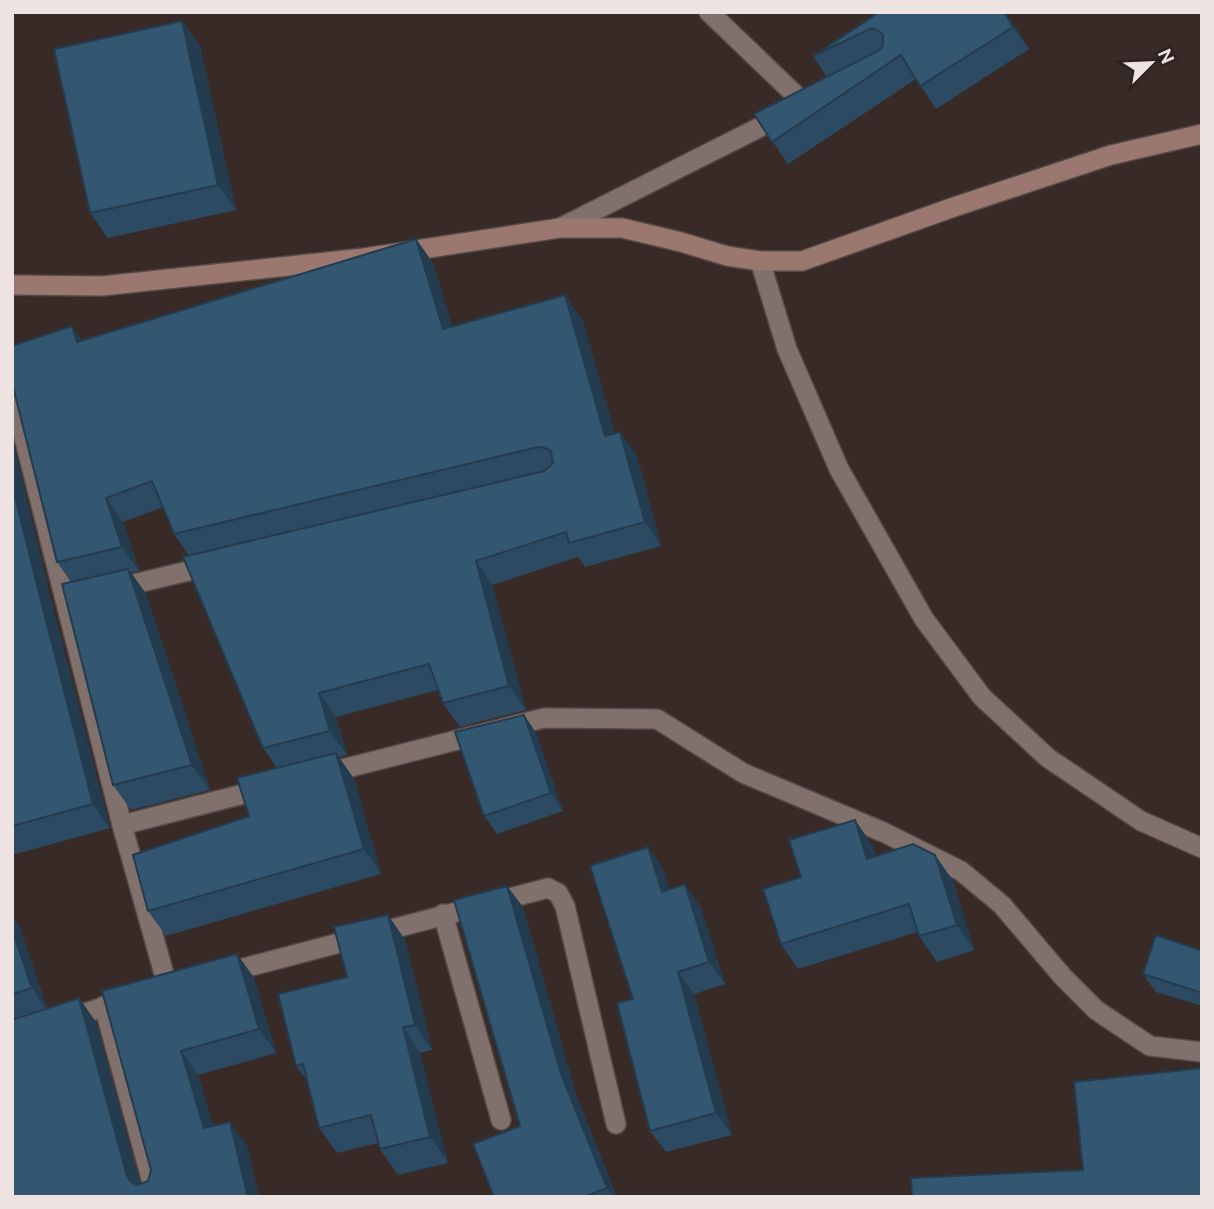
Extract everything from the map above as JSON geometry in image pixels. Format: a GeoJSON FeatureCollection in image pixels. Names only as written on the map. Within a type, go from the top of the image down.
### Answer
{"type":"FeatureCollection","features":[{"type":"Feature","properties":{"kind":"main road"},"geometry":{"type":"LineString","coordinates":[[12,285],[102,286],[363,258],[560,228],[622,228],[727,256],[760,261],[802,261],[1111,155],[1202,134]]}},
{"type":"Feature","properties":{"kind":"street"},"geometry":{"type":"LineString","coordinates":[[560,228],[812,102],[709,12]]}},
{"type":"Feature","properties":{"kind":"street"},"geometry":{"type":"LineString","coordinates":[[760,261],[787,349],[839,469],[924,620],[982,697],[1048,758],[1141,821],[1202,848]]}},
{"type":"Feature","properties":{"kind":"street"},"geometry":{"type":"LineString","coordinates":[[12,390],[77,598],[122,825],[175,986],[104,1006],[12,1037]]}},
{"type":"Feature","properties":{"kind":"street"},"geometry":{"type":"LineString","coordinates":[[77,598],[237,560]]}},
{"type":"Feature","properties":{"kind":"street"},"geometry":{"type":"LineString","coordinates":[[306,778],[544,718],[657,719],[743,773],[883,832],[961,871],[1002,905],[1063,977],[1096,1010],[1150,1046],[1202,1052]]}},
{"type":"Feature","properties":{"kind":"street"},"geometry":{"type":"LineString","coordinates":[[122,825],[280,785]]}},
{"type":"Feature","properties":{"kind":"street"},"geometry":{"type":"LineString","coordinates":[[207,977],[539,888],[548,888],[558,893],[565,906],[616,1124]]}},
{"type":"Feature","properties":{"kind":"street"},"geometry":{"type":"LineString","coordinates":[[443,914],[501,1120]]}},
{"type":"Feature","properties":{"kind":"street"},"geometry":{"type":"LineString","coordinates":[[104,1006],[156,1197]]}},
{"type":"Feature","properties":{"kind":"building"},"geometry":{"type":"Polygon","coordinates":[[[874,12],[1004,12],[1013,27],[920,86],[901,55],[772,142],[754,114],[878,51],[883,46],[883,35],[872,28],[813,56],[875,15],[874,12]]]}},
{"type":"Feature","properties":{"kind":"building"},"geometry":{"type":"Polygon","coordinates":[[[182,21],[218,185],[90,213],[54,49],[182,21]]]}},
{"type":"Feature","properties":{"kind":"building"},"geometry":{"type":"Polygon","coordinates":[[[416,239],[443,329],[565,295],[605,436],[620,432],[645,522],[569,543],[566,532],[476,561],[509,686],[443,703],[429,664],[319,693],[330,731],[263,748],[183,557],[544,471],[553,463],[551,451],[538,447],[174,534],[152,481],[106,498],[122,547],[57,562],[12,383],[12,346],[72,326],[77,342],[416,239]]]}},
{"type":"Feature","properties":{"kind":"building"},"geometry":{"type":"Polygon","coordinates":[[[12,484],[93,804],[12,826],[12,484]]]}},
{"type":"Feature","properties":{"kind":"building"},"geometry":{"type":"Polygon","coordinates":[[[128,569],[192,765],[113,785],[62,584],[128,569]]]}},
{"type":"Feature","properties":{"kind":"building"},"geometry":{"type":"Polygon","coordinates":[[[524,715],[551,793],[484,816],[455,732],[524,715]]]}},
{"type":"Feature","properties":{"kind":"building"},"geometry":{"type":"Polygon","coordinates":[[[336,753],[364,849],[148,911],[133,855],[249,816],[237,778],[336,753]]]}},
{"type":"Feature","properties":{"kind":"building"},"geometry":{"type":"Polygon","coordinates":[[[855,820],[867,859],[913,844],[935,855],[957,925],[919,936],[909,904],[781,944],[763,889],[801,877],[789,840],[855,820]]]}},
{"type":"Feature","properties":{"kind":"building"},"geometry":{"type":"Polygon","coordinates":[[[648,847],[662,892],[685,884],[709,962],[678,972],[716,1113],[650,1131],[617,1003],[633,999],[590,866],[648,847]]]}},
{"type":"Feature","properties":{"kind":"building"},"geometry":{"type":"Polygon","coordinates":[[[507,886],[561,1074],[607,1188],[585,1197],[494,1197],[473,1144],[520,1126],[454,900],[507,886]]]}},
{"type":"Feature","properties":{"kind":"building"},"geometry":{"type":"Polygon","coordinates":[[[388,915],[415,1025],[403,1027],[430,1137],[380,1149],[371,1115],[319,1128],[303,1064],[296,1066],[278,994],[347,977],[334,927],[388,915]]]}},
{"type":"Feature","properties":{"kind":"building"},"geometry":{"type":"Polygon","coordinates":[[[12,930],[32,988],[12,994],[12,930]]]}},
{"type":"Feature","properties":{"kind":"building"},"geometry":{"type":"Polygon","coordinates":[[[1156,935],[1202,951],[1202,993],[1143,974],[1156,935]]]}},
{"type":"Feature","properties":{"kind":"building"},"geometry":{"type":"Polygon","coordinates":[[[237,954],[259,1029],[181,1051],[204,1128],[230,1122],[248,1197],[12,1197],[12,1020],[79,998],[127,1176],[137,1185],[148,1181],[151,1170],[102,991],[237,954]]]}},
{"type":"Feature","properties":{"kind":"building"},"geometry":{"type":"Polygon","coordinates":[[[1202,1068],[1202,1197],[912,1197],[911,1178],[1083,1170],[1074,1082],[1202,1068]]]}}]}
